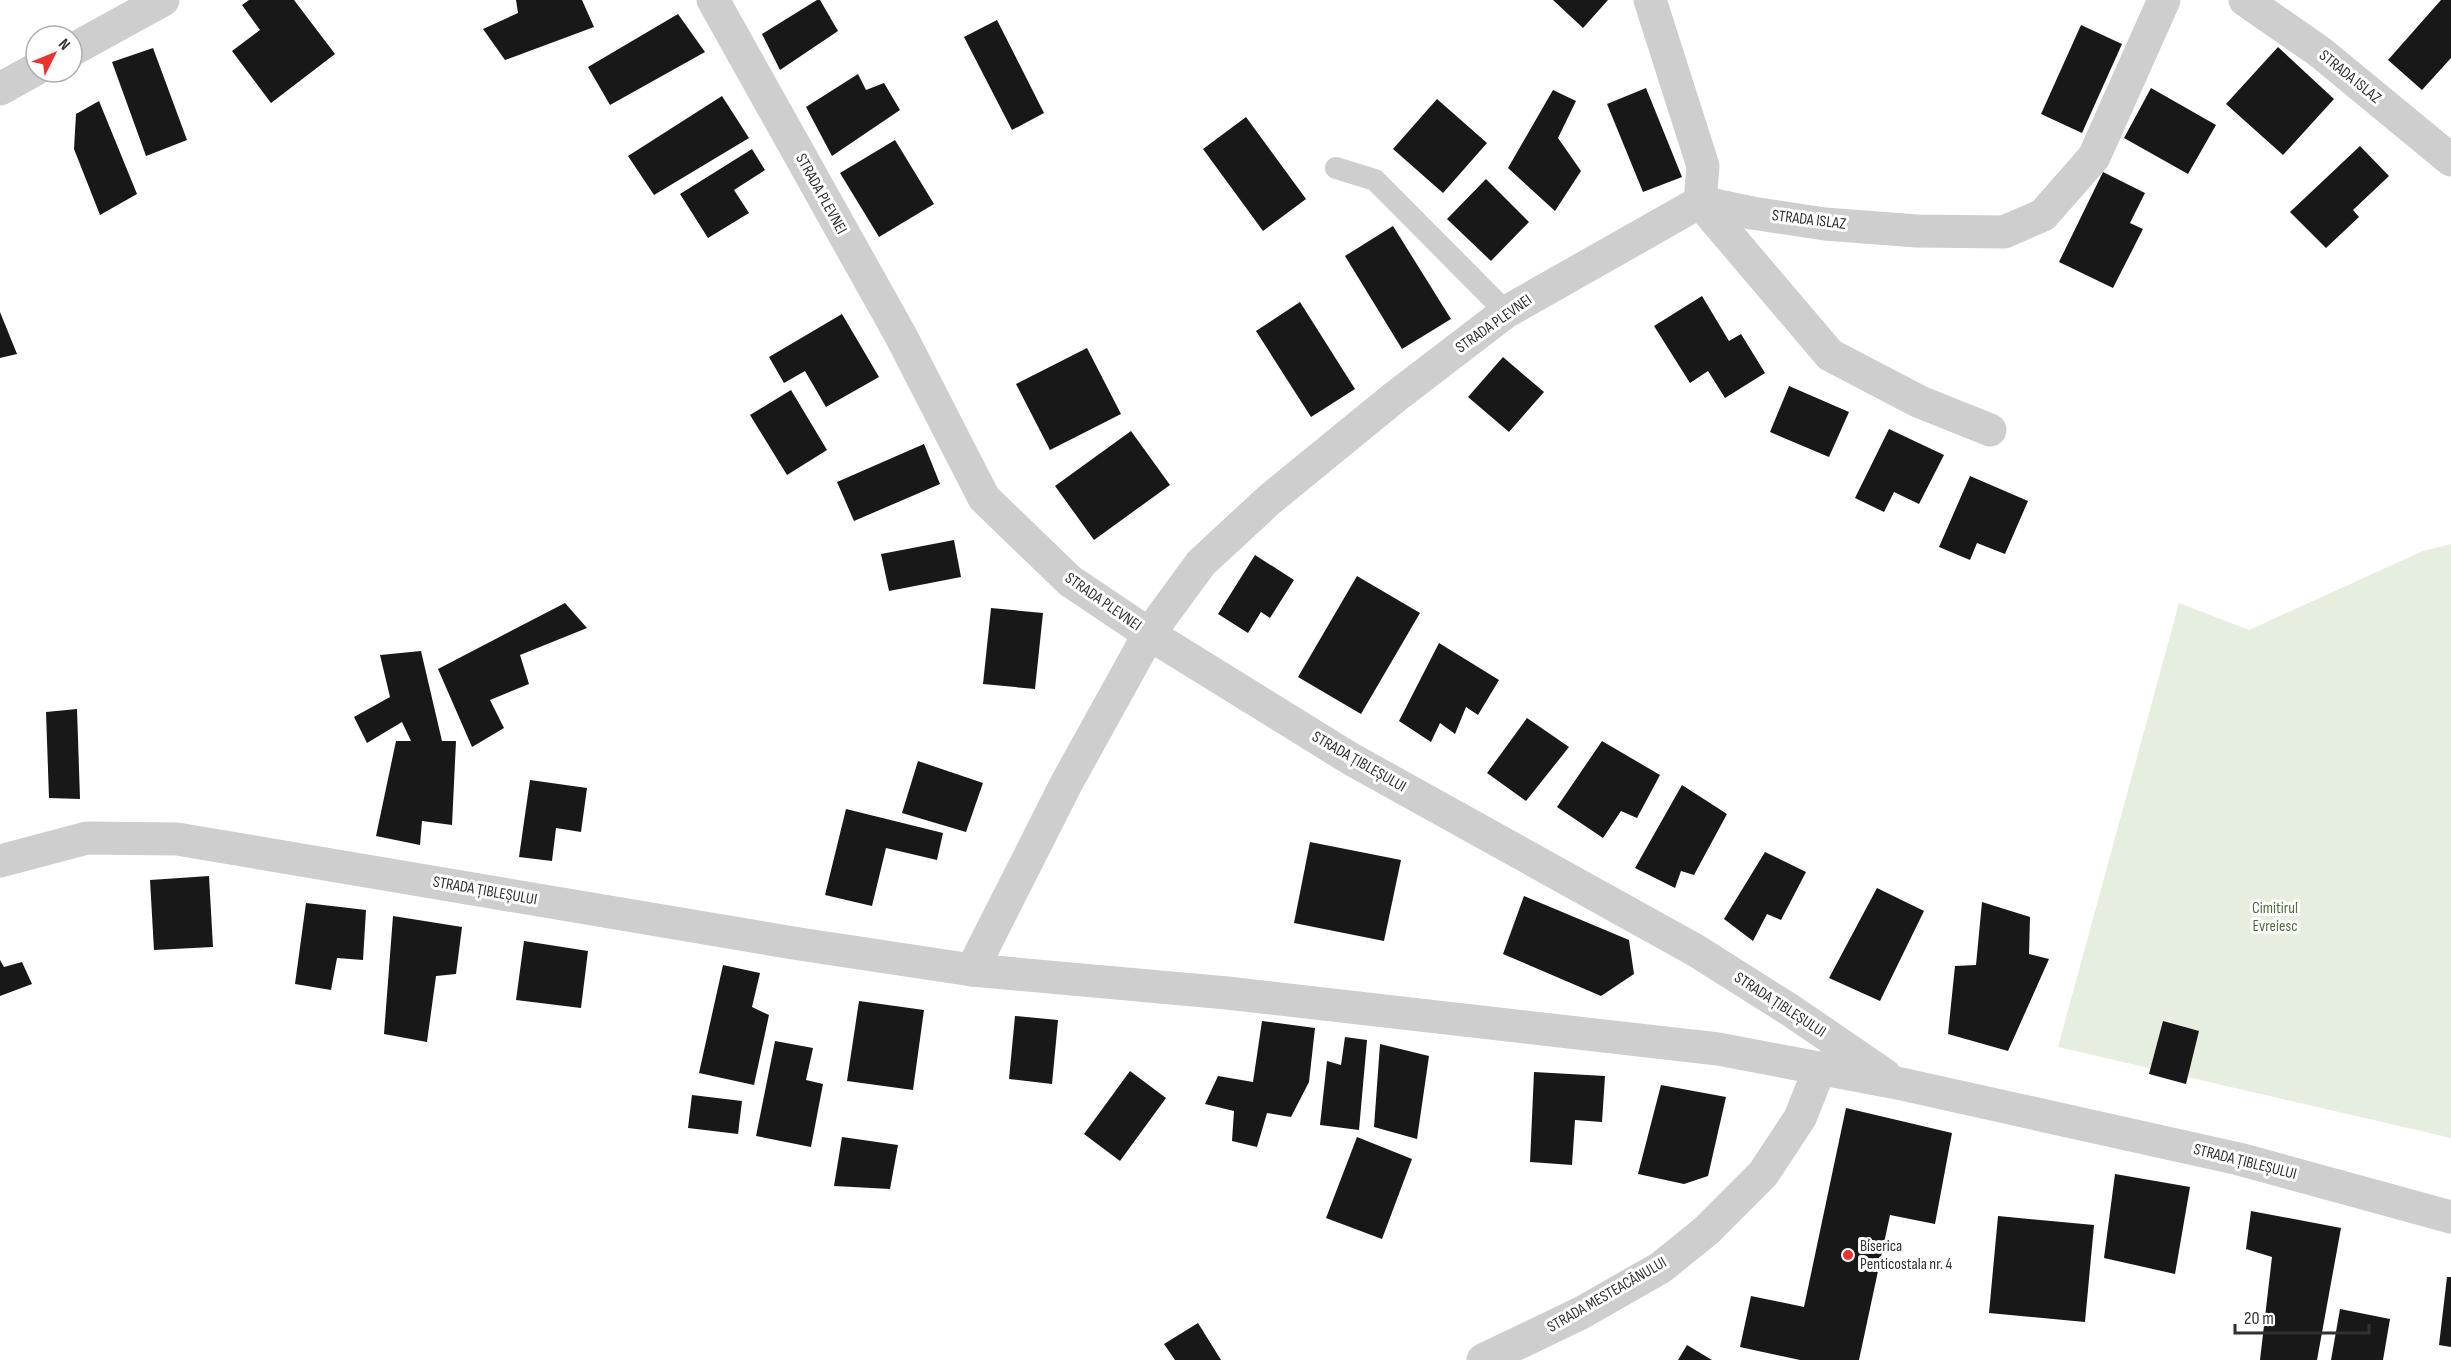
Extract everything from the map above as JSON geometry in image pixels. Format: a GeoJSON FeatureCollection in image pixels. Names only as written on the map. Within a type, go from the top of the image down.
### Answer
{"type":"FeatureCollection","features":[{"type":"Feature","properties":{"kind":"street"},"geometry":{"type":"LineString","coordinates":[[84,43],[163,0]]}},
{"type":"Feature","properties":{"kind":"street","name":"STRADA PLEVNEI"},"geometry":{"type":"LineString","coordinates":[[713,0],[901,336],[984,498],[1070,581],[1149,634],[1202,563],[1269,500],[1395,397],[1506,312],[1700,202]]}},
{"type":"Feature","properties":{"kind":"street"},"geometry":{"type":"LineString","coordinates":[[1650,0],[1703,166],[1700,202],[1830,355],[1920,402],[1990,430]]}},
{"type":"Feature","properties":{"kind":"street","name":"STRADA ISLAZ"},"geometry":{"type":"LineString","coordinates":[[1700,202],[1752,213],[1825,224],[1917,231],[2004,232],[2043,214],[2094,157],[2164,0]]}},
{"type":"Feature","properties":{"kind":"street","name":"STRADA ISLAZ"},"geometry":{"type":"LineString","coordinates":[[2245,0],[2320,52],[2451,159]]}},
{"type":"Feature","properties":{"kind":"street"},"geometry":{"type":"LineString","coordinates":[[0,89],[24,76]]}},
{"type":"Feature","properties":{"kind":"street"},"geometry":{"type":"LineString","coordinates":[[972,970],[1066,784],[1149,634]]}},
{"type":"Feature","properties":{"kind":"street","name":"STRADA ȚIBLEȘULUI"},"geometry":{"type":"LineString","coordinates":[[1149,634],[1351,759],[1695,950],[1790,1010],[1897,1083]]}},
{"type":"Feature","properties":{"kind":"street","name":"STRADA ȚIBLEȘULUI"},"geometry":{"type":"LineString","coordinates":[[0,861],[87,838],[177,839],[794,943],[972,970],[1227,993],[1718,1049],[1897,1083],[2239,1159],[2451,1217]]}},
{"type":"Feature","properties":{"kind":"street","name":"STRADA MESTEACĂNULUI"},"geometry":{"type":"LineString","coordinates":[[1483,1360],[1581,1313],[1660,1268],[1706,1231],[1763,1174],[1800,1118],[1820,1068]]}},
{"type":"Feature","properties":{"kind":"lane"},"geometry":{"type":"LineString","coordinates":[[1336,168],[1375,180],[1506,312]]}},
{"type":"Feature","properties":{"kind":"green space","name":"Cimitirul Evreiesc"},"geometry":{"type":"Polygon","coordinates":[[[2451,544],[2451,1138],[2058,1047],[2179,603],[2249,630],[2423,551],[2451,544]]]}},
{"type":"Feature","properties":{"kind":"building"},"geometry":{"type":"Polygon","coordinates":[[[249,0],[294,0],[335,54],[271,103],[232,51],[260,30],[242,5],[249,0]]]}},
{"type":"Feature","properties":{"kind":"building"},"geometry":{"type":"Polygon","coordinates":[[[516,0],[582,0],[594,27],[505,60],[483,29],[518,13],[516,0]]]}},
{"type":"Feature","properties":{"kind":"building"},"geometry":{"type":"Polygon","coordinates":[[[820,0],[838,31],[780,70],[762,34],[820,0]]]}},
{"type":"Feature","properties":{"kind":"building"},"geometry":{"type":"Polygon","coordinates":[[[1553,0],[1608,0],[1583,28],[1553,0]]]}},
{"type":"Feature","properties":{"kind":"building"},"geometry":{"type":"Polygon","coordinates":[[[2441,0],[2451,0],[2451,58],[2422,90],[2388,60],[2441,0]]]}},
{"type":"Feature","properties":{"kind":"building"},"geometry":{"type":"Polygon","coordinates":[[[678,14],[705,52],[610,105],[588,67],[678,14]]]}},
{"type":"Feature","properties":{"kind":"building"},"geometry":{"type":"Polygon","coordinates":[[[997,20],[1044,113],[1012,130],[964,37],[997,20]]]}},
{"type":"Feature","properties":{"kind":"building"},"geometry":{"type":"Polygon","coordinates":[[[2081,25],[2122,44],[2082,133],[2041,114],[2081,25]]]}},
{"type":"Feature","properties":{"kind":"building"},"geometry":{"type":"Polygon","coordinates":[[[2278,47],[2334,99],[2283,155],[2226,104],[2278,47]]]}},
{"type":"Feature","properties":{"kind":"building"},"geometry":{"type":"Polygon","coordinates":[[[153,48],[187,140],[146,156],[112,62],[153,48]]]}},
{"type":"Feature","properties":{"kind":"building"},"geometry":{"type":"Polygon","coordinates":[[[858,74],[866,90],[884,83],[900,110],[832,156],[806,107],[858,74]]]}},
{"type":"Feature","properties":{"kind":"building"},"geometry":{"type":"Polygon","coordinates":[[[1646,88],[1682,177],[1643,192],[1607,104],[1646,88]]]}},
{"type":"Feature","properties":{"kind":"building"},"geometry":{"type":"Polygon","coordinates":[[[2151,88],[2216,125],[2188,174],[2124,138],[2151,88]]]}},
{"type":"Feature","properties":{"kind":"building"},"geometry":{"type":"Polygon","coordinates":[[[1553,90],[1576,101],[1558,138],[1581,171],[1555,211],[1508,168],[1553,90]]]}},
{"type":"Feature","properties":{"kind":"building"},"geometry":{"type":"Polygon","coordinates":[[[722,96],[749,138],[654,195],[628,156],[722,96]]]}},
{"type":"Feature","properties":{"kind":"building"},"geometry":{"type":"Polygon","coordinates":[[[1437,99],[1487,143],[1443,193],[1393,149],[1437,99]]]}},
{"type":"Feature","properties":{"kind":"building"},"geometry":{"type":"Polygon","coordinates":[[[99,101],[137,194],[100,215],[74,149],[76,114],[99,101]]]}},
{"type":"Feature","properties":{"kind":"building"},"geometry":{"type":"Polygon","coordinates":[[[1246,117],[1306,199],[1263,231],[1203,149],[1246,117]]]}},
{"type":"Feature","properties":{"kind":"building"},"geometry":{"type":"Polygon","coordinates":[[[895,140],[934,204],[879,237],[840,173],[895,140]]]}},
{"type":"Feature","properties":{"kind":"building"},"geometry":{"type":"Polygon","coordinates":[[[2360,146],[2389,176],[2353,210],[2359,217],[2326,248],[2290,212],[2360,146]]]}},
{"type":"Feature","properties":{"kind":"building"},"geometry":{"type":"Polygon","coordinates":[[[752,149],[765,170],[734,190],[749,213],[708,238],[680,194],[752,149]]]}},
{"type":"Feature","properties":{"kind":"building"},"geometry":{"type":"Polygon","coordinates":[[[2103,172],[2145,193],[2130,223],[2143,229],[2113,288],[2059,262],[2103,172]]]}},
{"type":"Feature","properties":{"kind":"building"},"geometry":{"type":"Polygon","coordinates":[[[1486,179],[1529,222],[1491,261],[1447,219],[1486,179]]]}},
{"type":"Feature","properties":{"kind":"building"},"geometry":{"type":"Polygon","coordinates":[[[1393,226],[1451,319],[1402,349],[1345,256],[1393,226]]]}},
{"type":"Feature","properties":{"kind":"building"},"geometry":{"type":"Polygon","coordinates":[[[1702,296],[1729,341],[1741,334],[1765,373],[1725,398],[1708,371],[1690,383],[1654,326],[1702,296]]]}},
{"type":"Feature","properties":{"kind":"building"},"geometry":{"type":"Polygon","coordinates":[[[1300,302],[1355,389],[1311,417],[1256,331],[1300,302]]]}},
{"type":"Feature","properties":{"kind":"building"},"geometry":{"type":"Polygon","coordinates":[[[0,312],[17,354],[0,358],[0,312]]]}},
{"type":"Feature","properties":{"kind":"building"},"geometry":{"type":"Polygon","coordinates":[[[842,314],[879,377],[826,407],[805,371],[784,383],[769,357],[842,314]]]}},
{"type":"Feature","properties":{"kind":"building"},"geometry":{"type":"Polygon","coordinates":[[[1087,348],[1121,414],[1050,450],[1016,384],[1087,348]]]}},
{"type":"Feature","properties":{"kind":"building"},"geometry":{"type":"Polygon","coordinates":[[[1503,357],[1544,392],[1509,432],[1468,397],[1503,357]]]}},
{"type":"Feature","properties":{"kind":"building"},"geometry":{"type":"Polygon","coordinates":[[[1789,386],[1849,412],[1829,457],[1770,432],[1789,386]]]}},
{"type":"Feature","properties":{"kind":"building"},"geometry":{"type":"Polygon","coordinates":[[[791,390],[827,450],[787,475],[750,415],[791,390]]]}},
{"type":"Feature","properties":{"kind":"building"},"geometry":{"type":"Polygon","coordinates":[[[1889,429],[1944,455],[1919,504],[1894,492],[1884,512],[1855,498],[1889,429]]]}},
{"type":"Feature","properties":{"kind":"building"},"geometry":{"type":"Polygon","coordinates":[[[1131,431],[1170,485],[1094,540],[1055,486],[1131,431]]]}},
{"type":"Feature","properties":{"kind":"building"},"geometry":{"type":"Polygon","coordinates":[[[924,444],[940,484],[854,521],[837,482],[924,444]]]}},
{"type":"Feature","properties":{"kind":"building"},"geometry":{"type":"Polygon","coordinates":[[[1970,476],[2028,501],[2005,554],[1977,543],[1970,560],[1939,547],[1970,476]]]}},
{"type":"Feature","properties":{"kind":"building"},"geometry":{"type":"Polygon","coordinates":[[[954,540],[961,577],[889,591],[881,554],[954,540]]]}},
{"type":"Feature","properties":{"kind":"building"},"geometry":{"type":"Polygon","coordinates":[[[1255,555],[1294,580],[1270,618],[1261,612],[1248,633],[1218,614],[1255,555]]]}},
{"type":"Feature","properties":{"kind":"building"},"geometry":{"type":"Polygon","coordinates":[[[1357,576],[1420,613],[1361,714],[1298,677],[1357,576]]]}},
{"type":"Feature","properties":{"kind":"building"},"geometry":{"type":"Polygon","coordinates":[[[565,603],[587,628],[520,655],[529,684],[490,700],[504,728],[472,747],[438,669],[565,603]]]}},
{"type":"Feature","properties":{"kind":"building"},"geometry":{"type":"Polygon","coordinates":[[[991,608],[1043,613],[1035,689],[983,684],[991,608]]]}},
{"type":"Feature","properties":{"kind":"building"},"geometry":{"type":"Polygon","coordinates":[[[1439,643],[1499,680],[1478,715],[1466,707],[1455,734],[1440,723],[1431,742],[1399,721],[1439,643]]]}},
{"type":"Feature","properties":{"kind":"building"},"geometry":{"type":"Polygon","coordinates":[[[421,651],[442,741],[456,741],[452,825],[422,821],[420,845],[376,836],[396,741],[411,741],[402,722],[367,743],[354,717],[390,697],[380,655],[421,651]]]}},
{"type":"Feature","properties":{"kind":"building"},"geometry":{"type":"Polygon","coordinates":[[[77,709],[80,799],[49,798],[46,712],[77,709]]]}},
{"type":"Feature","properties":{"kind":"building"},"geometry":{"type":"Polygon","coordinates":[[[1527,718],[1569,747],[1526,801],[1487,773],[1527,718]]]}},
{"type":"Feature","properties":{"kind":"building"},"geometry":{"type":"Polygon","coordinates":[[[1602,741],[1660,775],[1637,818],[1621,811],[1603,838],[1557,807],[1602,741]]]}},
{"type":"Feature","properties":{"kind":"building"},"geometry":{"type":"Polygon","coordinates":[[[918,761],[983,783],[966,832],[902,813],[918,761]]]}},
{"type":"Feature","properties":{"kind":"building"},"geometry":{"type":"Polygon","coordinates":[[[530,780],[587,788],[581,832],[556,828],[552,861],[519,857],[530,780]]]}},
{"type":"Feature","properties":{"kind":"building"},"geometry":{"type":"Polygon","coordinates":[[[1682,785],[1727,814],[1694,875],[1681,871],[1675,888],[1635,868],[1682,785]]]}},
{"type":"Feature","properties":{"kind":"building"},"geometry":{"type":"Polygon","coordinates":[[[846,809],[943,833],[937,860],[886,848],[872,906],[825,895],[846,809]]]}},
{"type":"Feature","properties":{"kind":"building"},"geometry":{"type":"Polygon","coordinates":[[[1310,842],[1401,860],[1384,941],[1294,923],[1310,842]]]}},
{"type":"Feature","properties":{"kind":"building"},"geometry":{"type":"Polygon","coordinates":[[[1765,852],[1806,872],[1781,920],[1767,914],[1753,941],[1724,919],[1765,852]]]}},
{"type":"Feature","properties":{"kind":"building"},"geometry":{"type":"Polygon","coordinates":[[[209,876],[213,947],[154,950],[150,880],[209,876]]]}},
{"type":"Feature","properties":{"kind":"building"},"geometry":{"type":"Polygon","coordinates":[[[1877,888],[1924,911],[1880,1001],[1829,978],[1877,888]]]}},
{"type":"Feature","properties":{"kind":"building"},"geometry":{"type":"Polygon","coordinates":[[[1524,896],[1629,940],[1634,974],[1601,996],[1503,954],[1524,896]]]}},
{"type":"Feature","properties":{"kind":"building"},"geometry":{"type":"Polygon","coordinates":[[[1982,902],[2030,917],[2029,954],[2049,959],[2008,1051],[1948,1034],[1955,966],[1976,965],[1982,902]]]}},
{"type":"Feature","properties":{"kind":"building"},"geometry":{"type":"Polygon","coordinates":[[[306,903],[366,910],[363,960],[337,958],[331,990],[295,984],[306,903]]]}},
{"type":"Feature","properties":{"kind":"building"},"geometry":{"type":"Polygon","coordinates":[[[393,916],[462,927],[456,974],[436,976],[427,1042],[384,1034],[393,916]]]}},
{"type":"Feature","properties":{"kind":"building"},"geometry":{"type":"Polygon","coordinates":[[[524,941],[588,951],[581,1008],[516,1000],[524,941]]]}},
{"type":"Feature","properties":{"kind":"building"},"geometry":{"type":"Polygon","coordinates":[[[0,960],[4,967],[22,962],[32,984],[0,996],[0,960]]]}},
{"type":"Feature","properties":{"kind":"building"},"geometry":{"type":"Polygon","coordinates":[[[723,965],[760,973],[752,1007],[769,1015],[754,1085],[699,1073],[723,965]]]}},
{"type":"Feature","properties":{"kind":"building"},"geometry":{"type":"Polygon","coordinates":[[[859,1001],[924,1010],[913,1090],[847,1081],[859,1001]]]}},
{"type":"Feature","properties":{"kind":"building"},"geometry":{"type":"Polygon","coordinates":[[[1015,1016],[1058,1020],[1052,1084],[1009,1079],[1015,1016]]]}},
{"type":"Feature","properties":{"kind":"building"},"geometry":{"type":"Polygon","coordinates":[[[1262,1021],[1315,1028],[1309,1082],[1291,1117],[1267,1113],[1257,1147],[1232,1141],[1234,1111],[1205,1104],[1218,1076],[1253,1082],[1262,1021]]]}},
{"type":"Feature","properties":{"kind":"building"},"geometry":{"type":"Polygon","coordinates":[[[2163,1021],[2199,1031],[2186,1084],[2149,1074],[2163,1021]]]}},
{"type":"Feature","properties":{"kind":"building"},"geometry":{"type":"Polygon","coordinates":[[[1345,1037],[1367,1040],[1359,1130],[1320,1125],[1327,1061],[1341,1065],[1345,1037]]]}},
{"type":"Feature","properties":{"kind":"building"},"geometry":{"type":"Polygon","coordinates":[[[775,1041],[813,1048],[806,1080],[823,1084],[811,1147],[756,1136],[775,1041]]]}},
{"type":"Feature","properties":{"kind":"building"},"geometry":{"type":"Polygon","coordinates":[[[1380,1044],[1429,1056],[1417,1139],[1374,1127],[1380,1044]]]}},
{"type":"Feature","properties":{"kind":"building"},"geometry":{"type":"Polygon","coordinates":[[[1130,1071],[1166,1098],[1120,1161],[1084,1134],[1130,1071]]]}},
{"type":"Feature","properties":{"kind":"building"},"geometry":{"type":"Polygon","coordinates":[[[1534,1072],[1605,1076],[1602,1122],[1575,1120],[1572,1165],[1530,1162],[1534,1072]]]}},
{"type":"Feature","properties":{"kind":"building"},"geometry":{"type":"Polygon","coordinates":[[[1661,1085],[1726,1097],[1708,1176],[1684,1184],[1638,1174],[1661,1085]]]}},
{"type":"Feature","properties":{"kind":"building"},"geometry":{"type":"Polygon","coordinates":[[[692,1095],[742,1101],[738,1134],[688,1128],[692,1095]]]}},
{"type":"Feature","properties":{"kind":"building","name":"Biserica Penticostala nr. 4"},"geometry":{"type":"Polygon","coordinates":[[[1846,1108],[1952,1133],[1935,1224],[1890,1215],[1859,1360],[1800,1360],[1740,1347],[1751,1296],[1804,1307],[1846,1108]]]}},
{"type":"Feature","properties":{"kind":"building"},"geometry":{"type":"Polygon","coordinates":[[[842,1137],[898,1145],[890,1189],[834,1186],[842,1137]]]}},
{"type":"Feature","properties":{"kind":"building"},"geometry":{"type":"Polygon","coordinates":[[[1357,1137],[1412,1159],[1382,1239],[1326,1218],[1357,1137]]]}},
{"type":"Feature","properties":{"kind":"building"},"geometry":{"type":"Polygon","coordinates":[[[2115,1174],[2190,1187],[2175,1274],[2104,1258],[2115,1174]]]}},
{"type":"Feature","properties":{"kind":"building"},"geometry":{"type":"Polygon","coordinates":[[[2251,1211],[2341,1228],[2317,1360],[2260,1360],[2272,1257],[2246,1249],[2251,1211]]]}},
{"type":"Feature","properties":{"kind":"building"},"geometry":{"type":"Polygon","coordinates":[[[1998,1216],[2094,1225],[2085,1322],[1989,1313],[1998,1216]]]}},
{"type":"Feature","properties":{"kind":"building"},"geometry":{"type":"Polygon","coordinates":[[[2447,1277],[2451,1277],[2451,1347],[2439,1345],[2447,1277]]]}},
{"type":"Feature","properties":{"kind":"building"},"geometry":{"type":"Polygon","coordinates":[[[2340,1309],[2390,1319],[2383,1360],[2331,1360],[2340,1309]]]}},
{"type":"Feature","properties":{"kind":"building"},"geometry":{"type":"Polygon","coordinates":[[[1198,1323],[1221,1360],[1175,1360],[1164,1344],[1198,1323]]]}},
{"type":"Feature","properties":{"kind":"building"},"geometry":{"type":"Polygon","coordinates":[[[1687,1345],[1712,1360],[1678,1360],[1687,1345]]]}},
{"type":"Feature","properties":{"kind":"place","name":"Biserica Penticostala nr. 4"},"geometry":{"type":"Point","coordinates":[1848,1255]}}]}
